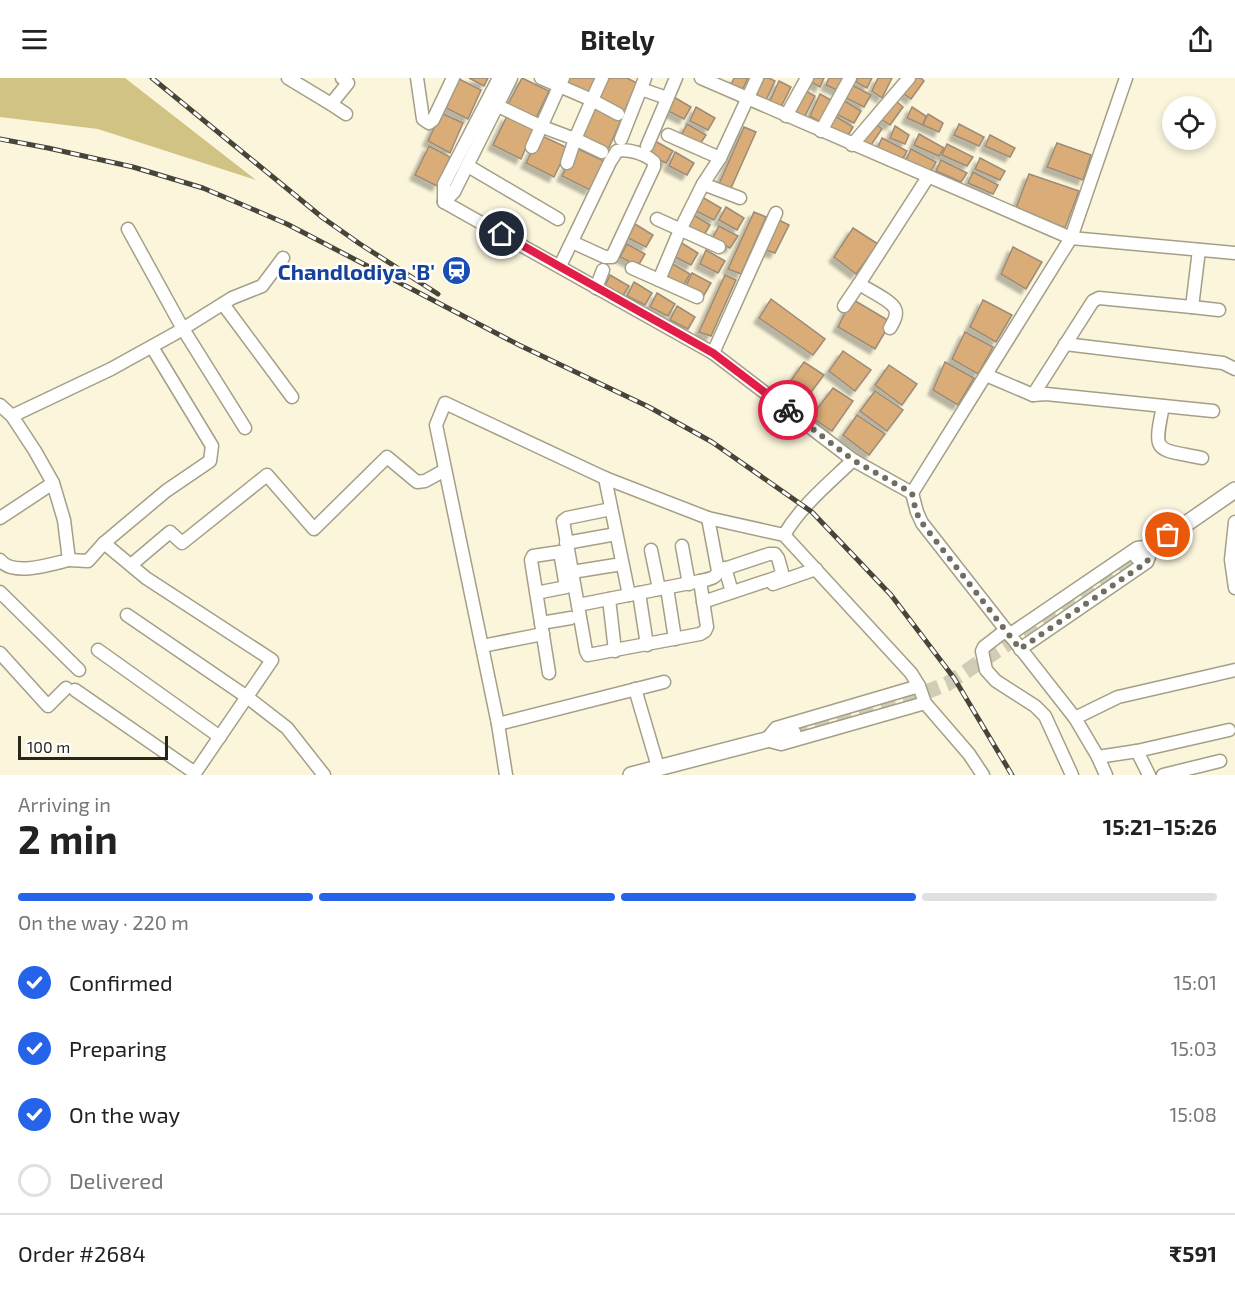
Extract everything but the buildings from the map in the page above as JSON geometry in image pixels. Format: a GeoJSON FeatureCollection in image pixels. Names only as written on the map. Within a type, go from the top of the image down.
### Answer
{"type":"FeatureCollection","features":[{"type":"Feature","properties":{"kind":"street"},"geometry":{"type":"LineString","coordinates":[[288,78],[346,114]]}},
{"type":"Feature","properties":{"kind":"street"},"geometry":{"type":"LineString","coordinates":[[331,104],[348,83],[342,78]]}},
{"type":"Feature","properties":{"kind":"street"},"geometry":{"type":"LineString","coordinates":[[417,78],[423,119],[429,123],[433,120],[453,78]]}},
{"type":"Feature","properties":{"kind":"street"},"geometry":{"type":"LineString","coordinates":[[444,202],[444,184],[499,78]]}},
{"type":"Feature","properties":{"kind":"street"},"geometry":{"type":"LineString","coordinates":[[444,202],[454,192],[511,78]]}},
{"type":"Feature","properties":{"kind":"street"},"geometry":{"type":"LineString","coordinates":[[541,78],[561,82],[618,114]]}},
{"type":"Feature","properties":{"kind":"street"},"geometry":{"type":"LineString","coordinates":[[567,163],[602,78]]}},
{"type":"Feature","properties":{"kind":"street"},"geometry":{"type":"LineString","coordinates":[[647,146],[676,78]]}},
{"type":"Feature","properties":{"kind":"street"},"geometry":{"type":"LineString","coordinates":[[701,78],[1071,238],[1235,253]]}},
{"type":"Feature","properties":{"kind":"street"},"geometry":{"type":"LineString","coordinates":[[659,280],[680,230],[703,184],[720,158],[757,78]]}},
{"type":"Feature","properties":{"kind":"street"},"geometry":{"type":"LineString","coordinates":[[786,116],[807,78]]}},
{"type":"Feature","properties":{"kind":"street"},"geometry":{"type":"LineString","coordinates":[[821,131],[850,78]]}},
{"type":"Feature","properties":{"kind":"street"},"geometry":{"type":"LineString","coordinates":[[852,145],[909,78]]}},
{"type":"Feature","properties":{"kind":"street"},"geometry":{"type":"LineString","coordinates":[[1106,775],[1075,718],[922,523],[916,512],[912,493],[1071,238],[1126,78]]}},
{"type":"Feature","properties":{"kind":"street"},"geometry":{"type":"LineString","coordinates":[[532,147],[561,82]]}},
{"type":"Feature","properties":{"kind":"street"},"geometry":{"type":"LineString","coordinates":[[621,139],[643,83],[667,98]]}},
{"type":"Feature","properties":{"kind":"street"},"geometry":{"type":"LineString","coordinates":[[498,106],[602,152]]}},
{"type":"Feature","properties":{"kind":"street"},"geometry":{"type":"LineString","coordinates":[[668,135],[720,158]]}},
{"type":"Feature","properties":{"kind":"street"},"geometry":{"type":"LineString","coordinates":[[560,266],[617,151],[623,149],[650,158],[654,162],[654,167],[612,257],[605,257],[572,242]]}},
{"type":"Feature","properties":{"kind":"street"},"geometry":{"type":"LineString","coordinates":[[468,166],[558,219]]}},
{"type":"Feature","properties":{"kind":"street"},"geometry":{"type":"LineString","coordinates":[[844,306],[928,177]]}},
{"type":"Feature","properties":{"kind":"street"},"geometry":{"type":"LineString","coordinates":[[703,184],[740,198]]}},
{"type":"Feature","properties":{"kind":"street"},"geometry":{"type":"LineString","coordinates":[[444,202],[713,353],[853,460],[912,493]]}},
{"type":"Feature","properties":{"kind":"street"},"geometry":{"type":"LineString","coordinates":[[713,353],[776,213]]}},
{"type":"Feature","properties":{"kind":"street"},"geometry":{"type":"LineString","coordinates":[[657,219],[718,247]]}},
{"type":"Feature","properties":{"kind":"street"},"geometry":{"type":"LineString","coordinates":[[128,229],[183,329],[245,428]]}},
{"type":"Feature","properties":{"kind":"street"},"geometry":{"type":"LineString","coordinates":[[1192,307],[1199,250]]}},
{"type":"Feature","properties":{"kind":"street"},"geometry":{"type":"LineString","coordinates":[[69,560],[64,519],[53,483],[35,451],[5,412],[111,369],[152,347],[223,304],[262,286],[283,258]]}},
{"type":"Feature","properties":{"kind":"street"},"geometry":{"type":"LineString","coordinates":[[632,267],[697,297]]}},
{"type":"Feature","properties":{"kind":"street"},"geometry":{"type":"LineString","coordinates":[[596,288],[603,270]]}},
{"type":"Feature","properties":{"kind":"street"},"geometry":{"type":"LineString","coordinates":[[859,284],[891,304],[896,310],[896,316],[890,328]]}},
{"type":"Feature","properties":{"kind":"street"},"geometry":{"type":"LineString","coordinates":[[1033,395],[1084,312],[1093,301],[1099,298],[1219,310]]}},
{"type":"Feature","properties":{"kind":"street"},"geometry":{"type":"LineString","coordinates":[[223,304],[292,397]]}},
{"type":"Feature","properties":{"kind":"street"},"geometry":{"type":"LineString","coordinates":[[1065,344],[1229,361],[1235,369]]}},
{"type":"Feature","properties":{"kind":"street"},"geometry":{"type":"LineString","coordinates":[[1,565],[17,569],[69,560],[88,561],[104,543],[166,491],[210,461],[212,446],[152,347]]}},
{"type":"Feature","properties":{"kind":"street"},"geometry":{"type":"LineString","coordinates":[[986,375],[1033,395],[1047,394],[1213,411]]}},
{"type":"Feature","properties":{"kind":"street"},"geometry":{"type":"LineString","coordinates":[[506,775],[498,724],[436,425],[445,403],[605,478],[708,518],[784,535],[911,673],[925,703],[969,754],[983,775]]}},
{"type":"Feature","properties":{"kind":"street"},"geometry":{"type":"LineString","coordinates":[[1164,406],[1157,439],[1159,445],[1164,450],[1202,458]]}},
{"type":"Feature","properties":{"kind":"street"},"geometry":{"type":"LineString","coordinates":[[131,565],[170,532],[182,543],[267,474],[314,529],[387,457],[417,482],[425,481],[445,470]]}},
{"type":"Feature","properties":{"kind":"street"},"geometry":{"type":"LineString","coordinates":[[784,535],[808,502],[853,460]]}},
{"type":"Feature","properties":{"kind":"street"},"geometry":{"type":"LineString","coordinates":[[605,478],[622,564],[634,594],[647,645]]}},
{"type":"Feature","properties":{"kind":"street"},"geometry":{"type":"LineString","coordinates":[[0,518],[53,483]]}},
{"type":"Feature","properties":{"kind":"street"},"geometry":{"type":"LineString","coordinates":[[1138,557],[1235,490]]}},
{"type":"Feature","properties":{"kind":"street"},"geometry":{"type":"LineString","coordinates":[[611,509],[564,519],[566,543],[588,655],[647,645],[705,631],[707,627],[703,602],[682,546]]}},
{"type":"Feature","properties":{"kind":"street"},"geometry":{"type":"LineString","coordinates":[[708,518],[722,570],[735,595]]}},
{"type":"Feature","properties":{"kind":"street"},"geometry":{"type":"LineString","coordinates":[[1235,522],[1231,560],[1235,588]]}},
{"type":"Feature","properties":{"kind":"street"},"geometry":{"type":"LineString","coordinates":[[566,543],[616,534]]}},
{"type":"Feature","properties":{"kind":"street"},"geometry":{"type":"LineString","coordinates":[[0,653],[48,706],[71,689],[195,773],[272,660],[146,578],[104,543]]}},
{"type":"Feature","properties":{"kind":"street"},"geometry":{"type":"LineString","coordinates":[[1072,775],[1046,716],[1035,706],[996,681],[986,670],[982,651],[984,646],[1008,633],[1137,548],[1153,546]]}},
{"type":"Feature","properties":{"kind":"street"},"geometry":{"type":"LineString","coordinates":[[1020,649],[1147,562],[1153,546]]}},
{"type":"Feature","properties":{"kind":"street"},"geometry":{"type":"LineString","coordinates":[[651,550],[675,639]]}},
{"type":"Feature","properties":{"kind":"street"},"geometry":{"type":"LineString","coordinates":[[578,605],[694,583],[713,578],[722,570],[775,554],[781,575],[735,595]]}},
{"type":"Feature","properties":{"kind":"street"},"geometry":{"type":"LineString","coordinates":[[572,572],[622,564]]}},
{"type":"Feature","properties":{"kind":"street"},"geometry":{"type":"LineString","coordinates":[[703,602],[735,595],[816,568]]}},
{"type":"Feature","properties":{"kind":"street"},"geometry":{"type":"LineString","coordinates":[[0,592],[79,670]]}},
{"type":"Feature","properties":{"kind":"street"},"geometry":{"type":"LineString","coordinates":[[536,593],[549,673]]}},
{"type":"Feature","properties":{"kind":"street"},"geometry":{"type":"LineString","coordinates":[[609,599],[615,651]]}},
{"type":"Feature","properties":{"kind":"street"},"geometry":{"type":"LineString","coordinates":[[127,615],[247,697],[287,728],[324,775]]}},
{"type":"Feature","properties":{"kind":"street"},"geometry":{"type":"LineString","coordinates":[[482,646],[571,618]]}},
{"type":"Feature","properties":{"kind":"street"},"geometry":{"type":"LineString","coordinates":[[98,650],[220,737]]}},
{"type":"Feature","properties":{"kind":"street"},"geometry":{"type":"LineString","coordinates":[[1075,718],[1118,697],[1235,670]]}},
{"type":"Feature","properties":{"kind":"street"},"geometry":{"type":"LineString","coordinates":[[498,724],[664,682]]}},
{"type":"Feature","properties":{"kind":"street"},"geometry":{"type":"LineString","coordinates":[[766,740],[776,728],[919,686]]}},
{"type":"Feature","properties":{"kind":"street"},"geometry":{"type":"LineString","coordinates":[[635,689],[658,767]]}},
{"type":"Feature","properties":{"kind":"street"},"geometry":{"type":"LineString","coordinates":[[766,740],[781,744],[925,703]]}},
{"type":"Feature","properties":{"kind":"street"},"geometry":{"type":"LineString","coordinates":[[1098,757],[1137,751],[1229,730]]}},
{"type":"Feature","properties":{"kind":"street"},"geometry":{"type":"LineString","coordinates":[[631,775],[793,733]]}},
{"type":"Feature","properties":{"kind":"street"},"geometry":{"type":"LineString","coordinates":[[1137,751],[1149,775]]}},
{"type":"Feature","properties":{"kind":"street"},"geometry":{"type":"LineString","coordinates":[[1163,775],[1220,761]]}},
{"type":"Feature","properties":{"kind":"shaded area"},"geometry":{"type":"Polygon","coordinates":[[[0,78],[125,78],[256,180],[98,129],[0,117],[0,78]]]}},
{"type":"Feature","properties":{"kind":"tunnel"},"geometry":{"type":"LineString","coordinates":[[793,733],[947,684],[1138,557]]}},
{"type":"Feature","properties":{"kind":"railway"},"geometry":{"type":"LineString","coordinates":[[152,78],[323,218],[438,294]]}},
{"type":"Feature","properties":{"kind":"railway"},"geometry":{"type":"LineString","coordinates":[[0,139],[133,167],[203,188],[236,202],[287,224],[519,345],[649,407],[712,442],[812,512],[891,595],[954,678],[1012,775]]}},
{"type":"Feature","properties":{"kind":"way so far"},"geometry":{"type":"LineString","coordinates":[[788,410],[853,460],[912,493],[916,512],[922,523],[1020,649],[1147,562],[1153,546],[1168,535]]}},
{"type":"Feature","properties":{"kind":"place","name":"Chandlodiya 'B'"},"geometry":{"type":"Point","coordinates":[456,271]}},
{"type":"Feature","properties":{"kind":"route"},"geometry":{"type":"LineString","coordinates":[[502,234],[713,353],[788,410]]}}]}
